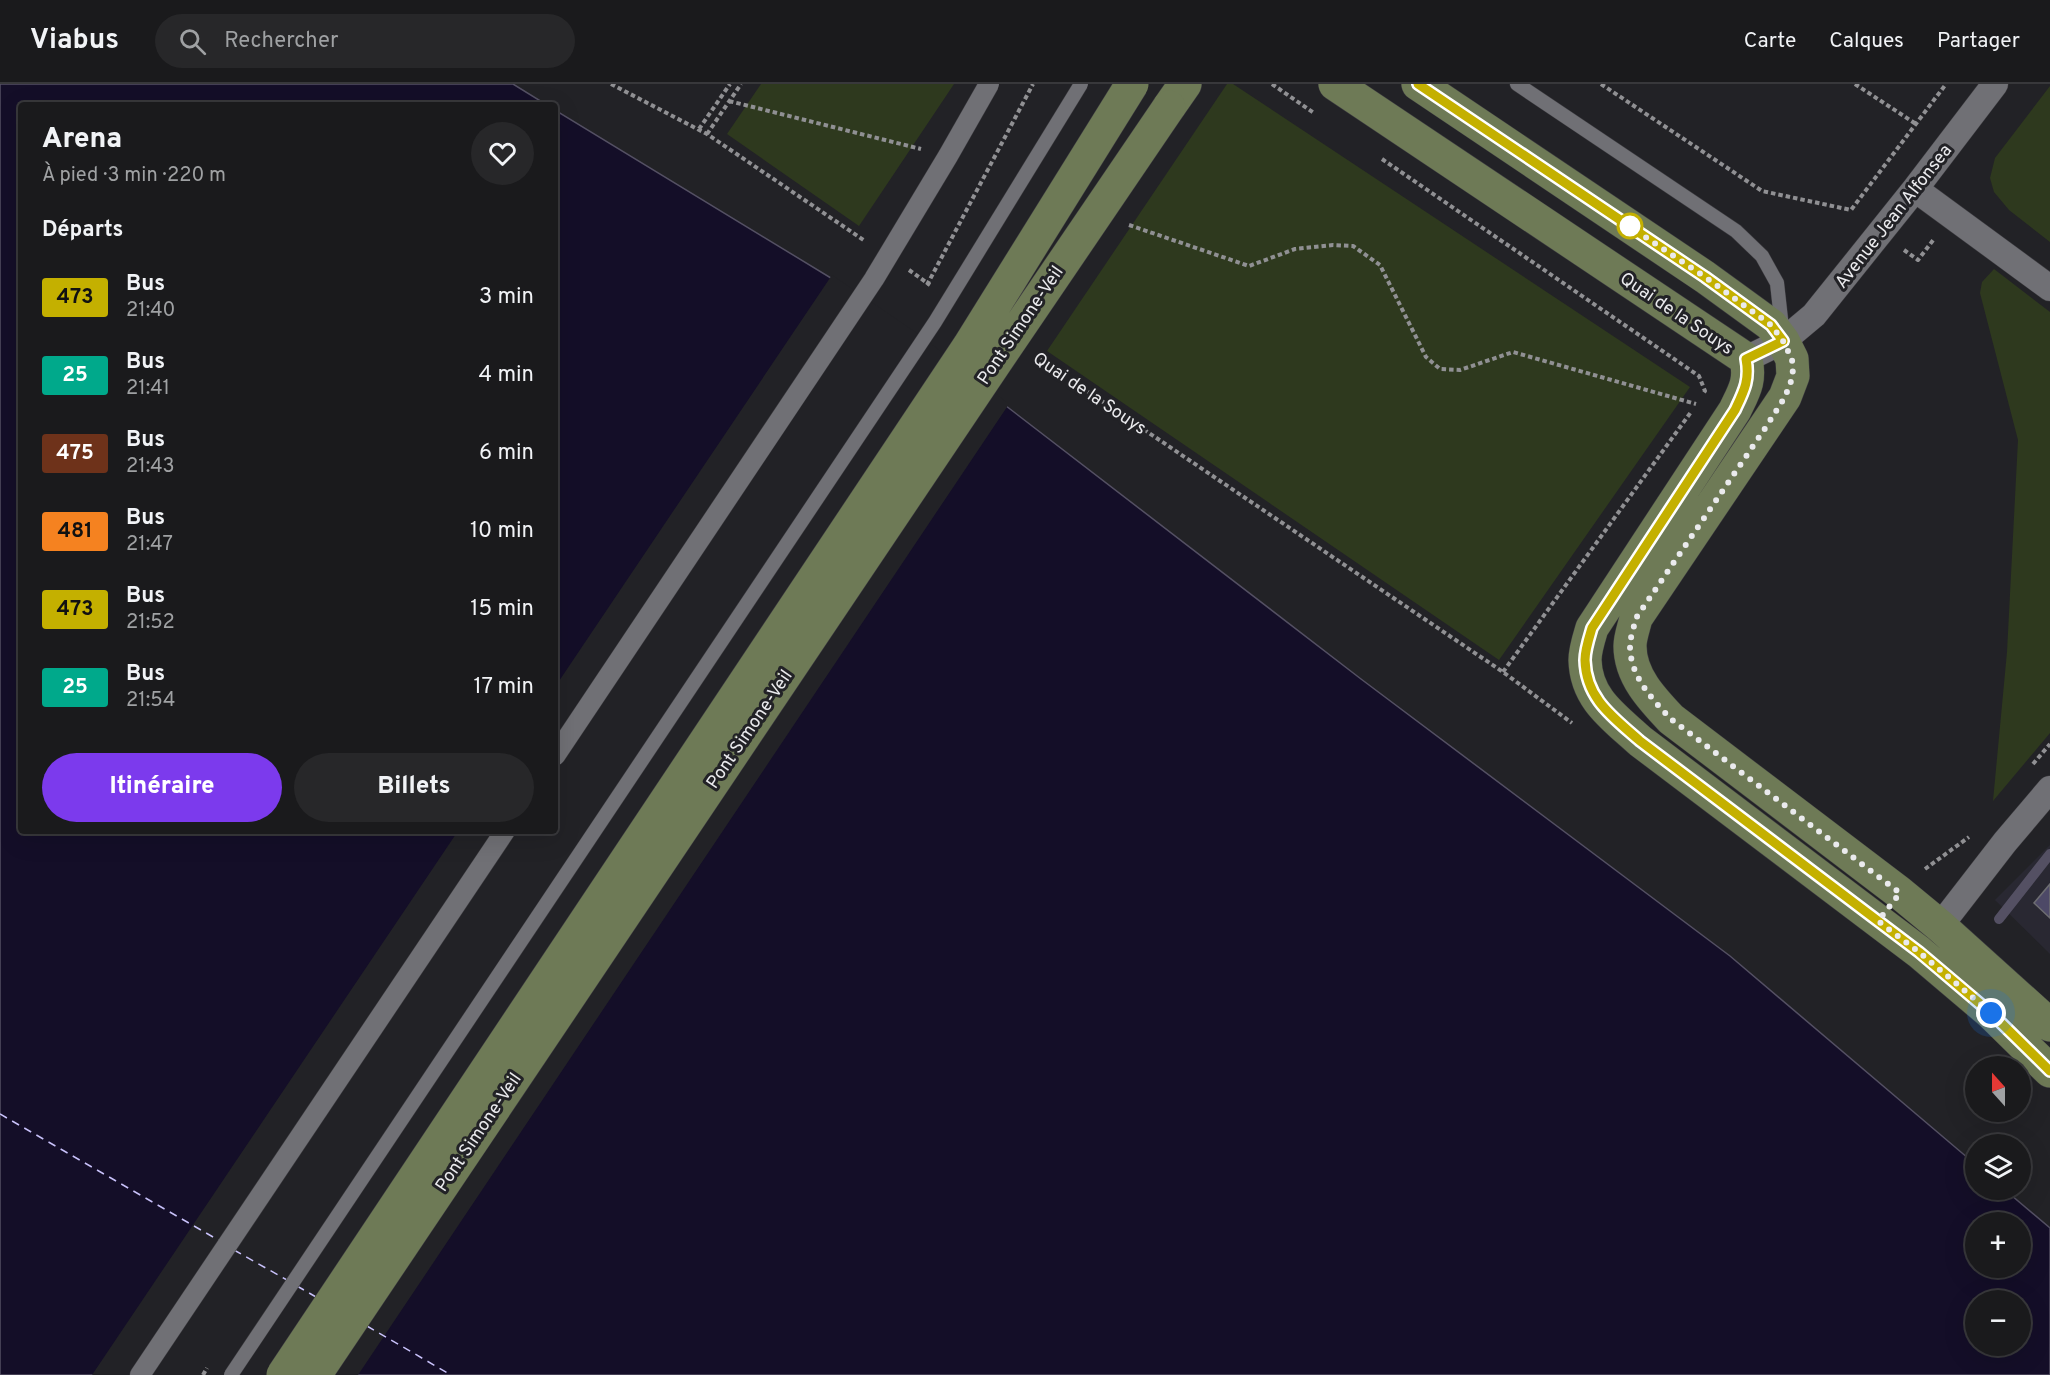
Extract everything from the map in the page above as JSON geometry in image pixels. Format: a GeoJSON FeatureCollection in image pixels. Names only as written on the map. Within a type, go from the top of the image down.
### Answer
{"type":"FeatureCollection","features":[{"type":"Feature","properties":{"kind":"main road","name":"Pont Simone-Veil"},"geometry":{"type":"LineString","coordinates":[[283,1375],[969,346],[1132,84]]}},
{"type":"Feature","properties":{"kind":"main road","name":"Quai de la Souys"},"geometry":{"type":"LineString","coordinates":[[1335,84],[1746,359],[1749,373],[1745,389],[1735,410],[1592,628],[1585,658],[1588,684],[1602,707],[1640,741],[1919,952],[1991,1013],[2050,1071]]}},
{"type":"Feature","properties":{"kind":"main road"},"geometry":{"type":"LineString","coordinates":[[1418,84],[1705,277],[1771,325],[1783,341],[1792,359],[1793,376],[1785,397],[1636,618],[1630,646],[1636,673],[1651,698],[1671,719],[1941,926],[2050,1025]]}},
{"type":"Feature","properties":{"kind":"main road","name":"Pont Simone-Veil"},"geometry":{"type":"LineString","coordinates":[[315,1375],[968,402],[1177,95]]}},
{"type":"Feature","properties":{"kind":"street"},"geometry":{"type":"LineString","coordinates":[[558,752],[874,279],[989,84]]}},
{"type":"Feature","properties":{"kind":"street","name":"Avenue Jean Alfonsea"},"geometry":{"type":"LineString","coordinates":[[1746,359],[1783,341],[1814,315],[1995,84]]}},
{"type":"Feature","properties":{"kind":"street"},"geometry":{"type":"LineString","coordinates":[[1915,189],[2050,288]]}},
{"type":"Feature","properties":{"kind":"street"},"geometry":{"type":"LineString","coordinates":[[1941,926],[2005,842],[2050,789]]}},
{"type":"Feature","properties":{"kind":"street"},"geometry":{"type":"LineString","coordinates":[[140,1375],[503,834]]}},
{"type":"Feature","properties":{"kind":"lane"},"geometry":{"type":"LineString","coordinates":[[231,1375],[928,332],[1081,84]]}},
{"type":"Feature","properties":{"kind":"lane"},"geometry":{"type":"LineString","coordinates":[[1517,84],[1730,227],[1762,256],[1777,283],[1783,341]]}},
{"type":"Feature","properties":{"kind":"path"},"geometry":{"type":"LineString","coordinates":[[611,84],[699,129],[875,247]]}},
{"type":"Feature","properties":{"kind":"path"},"geometry":{"type":"LineString","coordinates":[[699,129],[730,84]]}},
{"type":"Feature","properties":{"kind":"path"},"geometry":{"type":"LineString","coordinates":[[706,134],[741,84]]}},
{"type":"Feature","properties":{"kind":"path"},"geometry":{"type":"LineString","coordinates":[[1272,84],[1321,118]]}},
{"type":"Feature","properties":{"kind":"path"},"geometry":{"type":"LineString","coordinates":[[1601,84],[1762,192],[1851,210],[1946,84]]}},
{"type":"Feature","properties":{"kind":"path"},"geometry":{"type":"LineString","coordinates":[[1855,84],[1916,124]]}},
{"type":"Feature","properties":{"kind":"path"},"geometry":{"type":"LineString","coordinates":[[729,101],[948,156]]}},
{"type":"Feature","properties":{"kind":"path"},"geometry":{"type":"LineString","coordinates":[[1119,222],[1250,266],[1295,249],[1333,245],[1353,246],[1380,265],[1426,357],[1440,369],[1460,370],[1512,352],[1696,404],[1705,391],[1699,376],[1381,158]]}},
{"type":"Feature","properties":{"kind":"path"},"geometry":{"type":"LineString","coordinates":[[904,267],[934,287]]}},
{"type":"Feature","properties":{"kind":"path","name":"Quai de la Souys"},"geometry":{"type":"LineString","coordinates":[[1033,354],[1503,672],[1696,404]]}},
{"type":"Feature","properties":{"kind":"path"},"geometry":{"type":"LineString","coordinates":[[2028,770],[2050,744]]}},
{"type":"Feature","properties":{"kind":"path"},"geometry":{"type":"LineString","coordinates":[[1900,893],[1911,879],[1976,832]]}},
{"type":"Feature","properties":{"kind":"shaded area"},"geometry":{"type":"Polygon","coordinates":[[[0,84],[513,84],[542,102],[18,102],[18,834],[558,834],[558,112],[844,286],[919,339],[1361,679],[1730,956],[1965,1156],[1965,1200],[2017,1200],[2050,1228],[2050,1375],[0,1375],[0,84]]]}},
{"type":"Feature","properties":{"kind":"shaded area"},"geometry":{"type":"Polygon","coordinates":[[[2050,845],[2050,954],[1995,900],[2050,845]]]}},
{"type":"Feature","properties":{"kind":"green space"},"geometry":{"type":"Polygon","coordinates":[[[761,84],[954,84],[859,226],[727,134],[761,84]]]}},
{"type":"Feature","properties":{"kind":"green space"},"geometry":{"type":"Polygon","coordinates":[[[1227,84],[1233,84],[1690,387],[1499,660],[1047,351],[1227,84]]]}},
{"type":"Feature","properties":{"kind":"green space"},"geometry":{"type":"Polygon","coordinates":[[[2050,86],[2050,242],[2009,210],[1994,192],[1990,178],[1995,158],[2050,86]]]}},
{"type":"Feature","properties":{"kind":"green space"},"geometry":{"type":"Polygon","coordinates":[[[1994,269],[2050,312],[2050,733],[1993,801],[2007,652],[2018,440],[1980,293],[1982,282],[1994,269]]]}},
{"type":"Feature","properties":{"kind":"pier"},"geometry":{"type":"Polygon","coordinates":[[[832,275],[921,336],[1009,404],[358,1375],[92,1375],[456,834],[558,834],[558,683],[832,275]]]}},
{"type":"Feature","properties":{"kind":"building"},"geometry":{"type":"Polygon","coordinates":[[[2050,884],[2050,918],[2034,903],[2050,884]]]}},
{"type":"Feature","properties":{"kind":"waterway"},"geometry":{"type":"LineString","coordinates":[[1999,919],[2050,854]]}},
{"type":"Feature","properties":{"kind":"ferry route"},"geometry":{"type":"LineString","coordinates":[[0,1114],[220,1241]]}},
{"type":"Feature","properties":{"kind":"ferry route"},"geometry":{"type":"LineString","coordinates":[[234,1250],[287,1280]]}},
{"type":"Feature","properties":{"kind":"ferry route"},"geometry":{"type":"LineString","coordinates":[[297,1286],[316,1297]]}},
{"type":"Feature","properties":{"kind":"ferry route"},"geometry":{"type":"LineString","coordinates":[[367,1326],[451,1375]]}},
{"type":"Feature","properties":{"kind":"bus line","name":"473"},"geometry":{"type":"LineString","coordinates":[[1418,84],[1705,277],[1771,325],[1783,341],[1746,359],[1749,373],[1745,389],[1735,410],[1592,628],[1585,658],[1588,684],[1602,707],[1640,741],[1919,952],[1991,1013],[2050,1071]]}},
{"type":"Feature","properties":{"kind":"route"},"geometry":{"type":"LineString","coordinates":[[1630,226],[1771,325],[1783,341],[1792,359],[1793,376],[1785,397],[1764,430],[1636,618],[1630,646],[1636,673],[1651,698],[1671,719],[1900,893],[1878,921],[1919,952],[1991,1013]]}}]}
